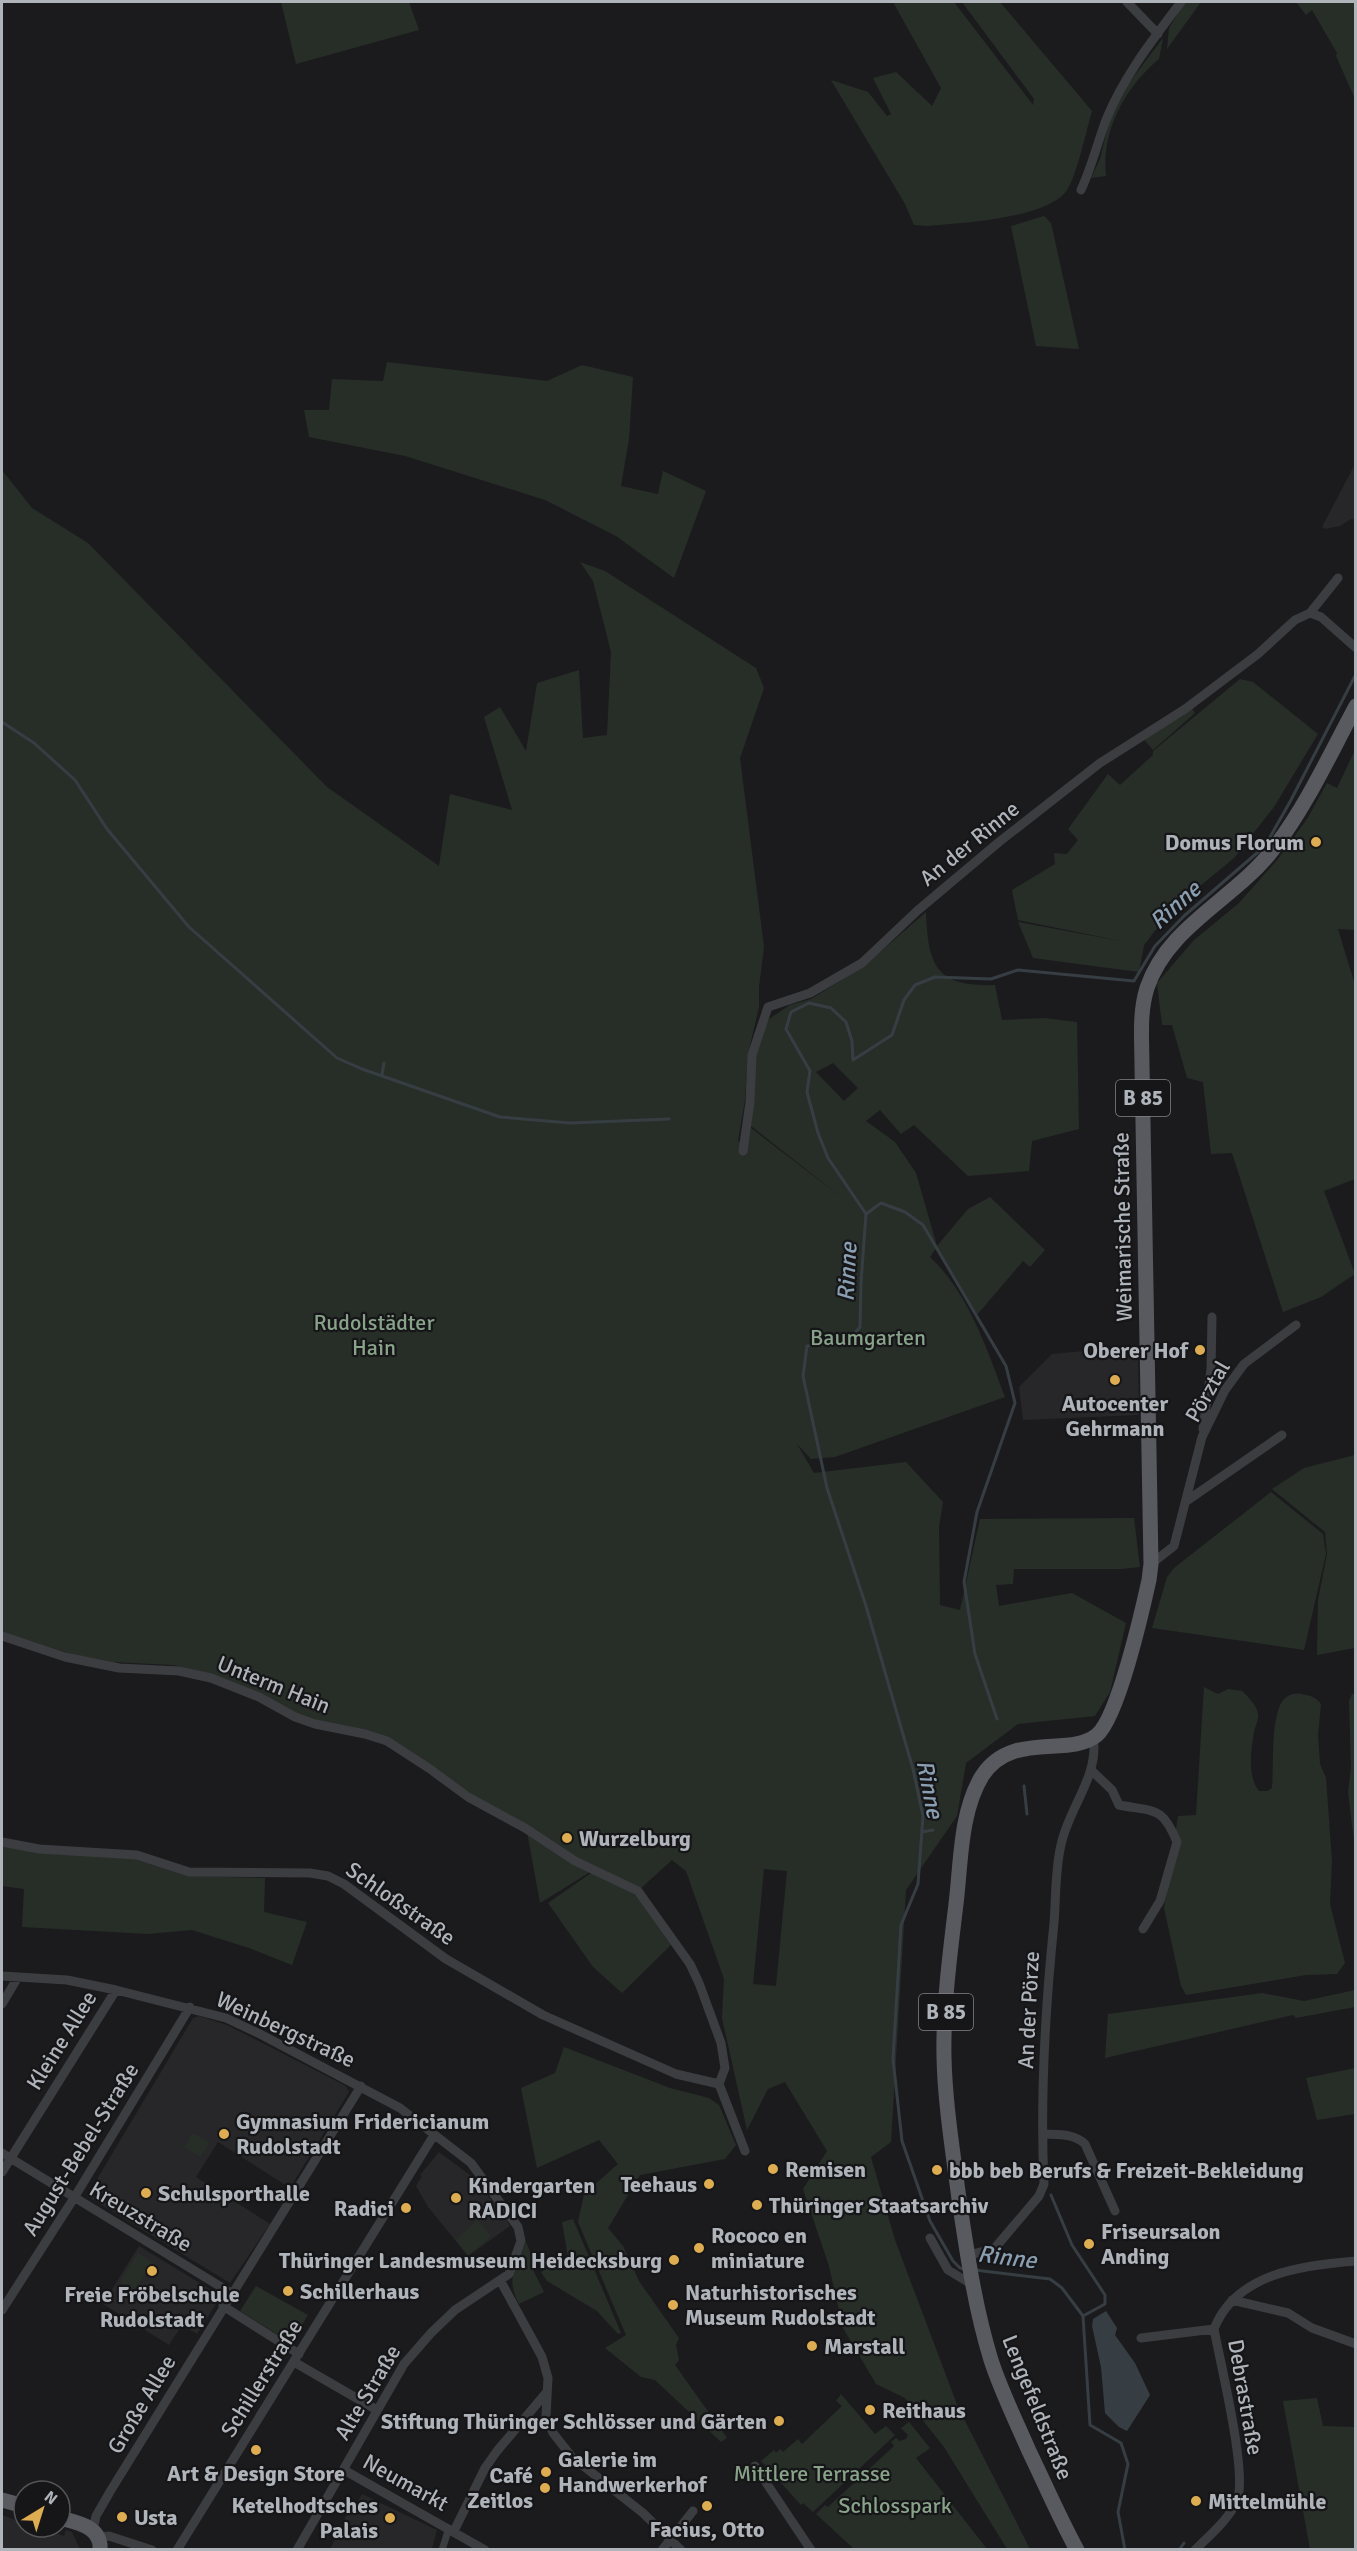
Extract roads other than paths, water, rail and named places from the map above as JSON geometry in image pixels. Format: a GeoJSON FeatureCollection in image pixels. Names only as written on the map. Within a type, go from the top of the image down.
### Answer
{"type":"FeatureCollection","features":[{"type":"Feature","properties":{"kind":"main road","name":"Weimarische Straße"},"geometry":{"type":"LineString","coordinates":[[1094,1737],[1104,1727],[1115,1705],[1145,1600],[1151,1564],[1142,1066],[1142,1028],[1147,990],[1155,969],[1174,941],[1228,895],[1274,849],[1298,814],[1356,706]]}},
{"type":"Feature","properties":{"kind":"main road","name":"B 85"},"geometry":{"type":"LineString","coordinates":[[972,2281],[950,2127],[944,2055],[951,1950],[964,1836],[971,1802],[988,1768],[1013,1752],[1036,1745],[1078,1743],[1094,1737]]}},
{"type":"Feature","properties":{"kind":"main road","name":"Lengefeldstraße"},"geometry":{"type":"LineString","coordinates":[[972,2281],[994,2369],[1059,2518],[1077,2550]]}},
{"type":"Feature","properties":{"kind":"main road"},"geometry":{"type":"LineString","coordinates":[[72,2525],[97,2539]]}},
{"type":"Feature","properties":{"kind":"street"},"geometry":{"type":"LineString","coordinates":[[1127,2],[1158,34]]}},
{"type":"Feature","properties":{"kind":"street"},"geometry":{"type":"LineString","coordinates":[[1081,190],[1092,166],[1106,120],[1120,92],[1181,2]]}},
{"type":"Feature","properties":{"kind":"street","name":"An der Rinne"},"geometry":{"type":"LineString","coordinates":[[743,1151],[750,1101],[752,1055],[768,1007],[810,993],[862,963],[917,911],[1100,763],[1185,709],[1258,654],[1295,620],[1310,613],[1338,578]]}},
{"type":"Feature","properties":{"kind":"street"},"geometry":{"type":"LineString","coordinates":[[1310,613],[1321,617],[1356,648]]}},
{"type":"Feature","properties":{"kind":"street"},"geometry":{"type":"LineString","coordinates":[[1202,1437],[1211,1369],[1212,1317]]}},
{"type":"Feature","properties":{"kind":"street","name":"Pörztal"},"geometry":{"type":"LineString","coordinates":[[1151,1564],[1174,1546],[1188,1500],[1202,1437],[1225,1390],[1244,1364],[1296,1325]]}},
{"type":"Feature","properties":{"kind":"street"},"geometry":{"type":"LineString","coordinates":[[1188,1500],[1282,1435]]}},
{"type":"Feature","properties":{"kind":"street","name":"Unterm Hain"},"geometry":{"type":"LineString","coordinates":[[2,1636],[65,1657],[119,1668],[179,1671],[211,1678],[259,1697],[295,1717],[387,1741],[468,1797],[525,1828],[575,1861],[638,1891],[690,1964],[699,1983],[721,2043],[724,2068],[718,2084]]}},
{"type":"Feature","properties":{"kind":"street","name":"An der Pörze"},"geometry":{"type":"LineString","coordinates":[[969,2258],[994,2249],[1039,2196],[1044,2184],[1044,2029],[1061,1845],[1070,1814],[1091,1770],[1095,1755],[1094,1737]]}},
{"type":"Feature","properties":{"kind":"street"},"geometry":{"type":"LineString","coordinates":[[1091,1770],[1112,1790],[1119,1805],[1160,1813],[1166,1818],[1177,1842],[1160,1901],[1143,1929]]}},
{"type":"Feature","properties":{"kind":"street","name":"Schloßstraße"},"geometry":{"type":"LineString","coordinates":[[2,1842],[39,1848],[137,1855],[189,1872],[310,1873],[328,1876],[344,1884],[446,1959],[543,2015],[676,2073],[718,2084]]}},
{"type":"Feature","properties":{"kind":"street","name":"Weinbergstraße"},"geometry":{"type":"LineString","coordinates":[[2,1976],[67,1980],[190,2007],[226,2018],[400,2108],[471,2163],[512,2218],[521,2235],[521,2241],[509,2274],[500,2280]]}},
{"type":"Feature","properties":{"kind":"street"},"geometry":{"type":"LineString","coordinates":[[2,2004],[18,1977]]}},
{"type":"Feature","properties":{"kind":"street","name":"Kleine Allee"},"geometry":{"type":"LineString","coordinates":[[2,2172],[6,2156],[116,1990]]}},
{"type":"Feature","properties":{"kind":"street","name":"August-Bebel-Straße"},"geometry":{"type":"LineString","coordinates":[[2,2310],[74,2198],[190,2007]]}},
{"type":"Feature","properties":{"kind":"street"},"geometry":{"type":"LineString","coordinates":[[718,2084],[745,2151]]}},
{"type":"Feature","properties":{"kind":"street","name":"Große Allee"},"geometry":{"type":"LineString","coordinates":[[97,2539],[96,2516],[111,2490],[361,2086]]}},
{"type":"Feature","properties":{"kind":"street"},"geometry":{"type":"LineString","coordinates":[[1043,2134],[1071,2136],[1085,2144],[1116,2211]]}},
{"type":"Feature","properties":{"kind":"street","name":"Schillerstraße"},"geometry":{"type":"LineString","coordinates":[[177,2550],[434,2135]]}},
{"type":"Feature","properties":{"kind":"street","name":"Kreuzstraße"},"geometry":{"type":"LineString","coordinates":[[6,2156],[231,2293]]}},
{"type":"Feature","properties":{"kind":"street"},"geometry":{"type":"LineString","coordinates":[[930,2238],[948,2270],[972,2281]]}},
{"type":"Feature","properties":{"kind":"street","name":"Debrastraße"},"geometry":{"type":"LineString","coordinates":[[1195,2550],[1230,2512],[1236,2503],[1240,2487],[1230,2413],[1214,2329],[1218,2319],[1232,2300],[1286,2270],[1356,2260]]}},
{"type":"Feature","properties":{"kind":"street"},"geometry":{"type":"LineString","coordinates":[[500,2280],[542,2357],[548,2378],[546,2417],[553,2433],[572,2457],[643,2513],[681,2550]]}},
{"type":"Feature","properties":{"kind":"street","name":"Alte Straße"},"geometry":{"type":"LineString","coordinates":[[297,2550],[395,2377],[414,2350],[455,2310],[500,2280]]}},
{"type":"Feature","properties":{"kind":"street"},"geometry":{"type":"LineString","coordinates":[[1232,2300],[1288,2313],[1312,2328],[1356,2344]]}},
{"type":"Feature","properties":{"kind":"street"},"geometry":{"type":"LineString","coordinates":[[223,2306],[296,2358],[377,2410]]}},
{"type":"Feature","properties":{"kind":"street"},"geometry":{"type":"LineString","coordinates":[[1141,2338],[1214,2329]]}},
{"type":"Feature","properties":{"kind":"street"},"geometry":{"type":"LineString","coordinates":[[442,2550],[485,2468],[546,2393]]}},
{"type":"Feature","properties":{"kind":"street"},"geometry":{"type":"LineString","coordinates":[[755,2466],[811,2550]]}},
{"type":"Feature","properties":{"kind":"street","name":"Neumarkt"},"geometry":{"type":"LineString","coordinates":[[344,2470],[485,2550]]}},
{"type":"Feature","properties":{"kind":"street"},"geometry":{"type":"LineString","coordinates":[[662,2550],[693,2511]]}},
{"type":"Feature","properties":{"kind":"street"},"geometry":{"type":"LineString","coordinates":[[97,2539],[109,2536],[152,2550]]}},
{"type":"Feature","properties":{"kind":"waterway","name":"Rinne"},"geometry":{"type":"LineString","coordinates":[[965,2269],[960,2268],[953,2261],[930,2221],[902,2141],[893,2059],[901,1925],[918,1884],[923,1816],[913,1769],[866,1606],[827,1488],[803,1376],[807,1346],[849,1340],[860,1327],[866,1214],[828,1158],[818,1133],[807,1092],[810,1071],[786,1029],[791,1012],[809,1003],[831,1008],[846,1022],[852,1041],[853,1060],[892,1035],[904,1000],[915,985],[935,977],[991,979],[1018,970],[1134,981],[1155,946],[1184,916],[1265,846],[1356,674]]}},
{"type":"Feature","properties":{"kind":"waterway"},"geometry":{"type":"LineString","coordinates":[[2,722],[34,743],[75,780],[107,829],[189,927],[337,1058],[362,1069],[500,1117],[570,1123],[669,1119]]}},
{"type":"Feature","properties":{"kind":"waterway"},"geometry":{"type":"LineString","coordinates":[[382,1075],[384,1063]]}},
{"type":"Feature","properties":{"kind":"waterway","name":"Rinne"},"geometry":{"type":"LineString","coordinates":[[866,1214],[881,1203],[905,1212],[923,1225],[1006,1366],[1015,1403],[977,1512],[964,1582],[975,1654],[997,1719]]}},
{"type":"Feature","properties":{"kind":"waterway","name":"Rinne"},"geometry":{"type":"LineString","coordinates":[[1024,1786],[1027,1814]]}},
{"type":"Feature","properties":{"kind":"waterway"},"geometry":{"type":"LineString","coordinates":[[922,1832],[933,1830]]}},
{"type":"Feature","properties":{"kind":"waterway","name":"Rinne"},"geometry":{"type":"LineString","coordinates":[[1051,2195],[1072,2245],[1105,2295],[1105,2304],[1083,2316]]}},
{"type":"Feature","properties":{"kind":"waterway","name":"Rinne"},"geometry":{"type":"LineString","coordinates":[[975,2270],[1050,2279],[1062,2288],[1083,2316],[1090,2425],[1121,2443],[1128,2464],[1118,2512],[1125,2550]]}},
{"type":"Feature","properties":{"kind":"waterway"},"geometry":{"type":"LineString","coordinates":[[1179,2550],[1184,2543]]}},
{"type":"Feature","properties":{"kind":"place","name":"Domus Florum"},"geometry":{"type":"Point","coordinates":[1316,842]}},
{"type":"Feature","properties":{"kind":"place","name":"Oberer Hof"},"geometry":{"type":"Point","coordinates":[1200,1350]}},
{"type":"Feature","properties":{"kind":"place","name":"Autocenter Gehrmann"},"geometry":{"type":"Point","coordinates":[1115,1380]}},
{"type":"Feature","properties":{"kind":"place","name":"Wurzelburg"},"geometry":{"type":"Point","coordinates":[567,1838]}},
{"type":"Feature","properties":{"kind":"place","name":"Gymnasium Fridericianum Rudolstadt"},"geometry":{"type":"Point","coordinates":[224,2134]}},
{"type":"Feature","properties":{"kind":"place","name":"Remisen"},"geometry":{"type":"Point","coordinates":[773,2169]}},
{"type":"Feature","properties":{"kind":"place","name":"bbb beb Berufs & Freizeit-Bekleidung"},"geometry":{"type":"Point","coordinates":[937,2170]}},
{"type":"Feature","properties":{"kind":"place","name":"Teehaus"},"geometry":{"type":"Point","coordinates":[709,2184]}},
{"type":"Feature","properties":{"kind":"place","name":"Schulsporthalle"},"geometry":{"type":"Point","coordinates":[146,2193]}},
{"type":"Feature","properties":{"kind":"place","name":"Kindergarten RADICI"},"geometry":{"type":"Point","coordinates":[456,2198]}},
{"type":"Feature","properties":{"kind":"place","name":"Thüringer Staatsarchiv"},"geometry":{"type":"Point","coordinates":[757,2205]}},
{"type":"Feature","properties":{"kind":"place","name":"Radici"},"geometry":{"type":"Point","coordinates":[406,2208]}},
{"type":"Feature","properties":{"kind":"place","name":"Friseursalon Anding"},"geometry":{"type":"Point","coordinates":[1089,2244]}},
{"type":"Feature","properties":{"kind":"place","name":"Rococo en miniature"},"geometry":{"type":"Point","coordinates":[699,2248]}},
{"type":"Feature","properties":{"kind":"place","name":"Thüringer Landesmuseum Heidecksburg"},"geometry":{"type":"Point","coordinates":[674,2260]}},
{"type":"Feature","properties":{"kind":"place","name":"Freie Fröbelschule Rudolstadt"},"geometry":{"type":"Point","coordinates":[152,2271]}},
{"type":"Feature","properties":{"kind":"place","name":"Schillerhaus"},"geometry":{"type":"Point","coordinates":[288,2291]}},
{"type":"Feature","properties":{"kind":"place","name":"Naturhistorisches Museum Rudolstadt"},"geometry":{"type":"Point","coordinates":[673,2305]}},
{"type":"Feature","properties":{"kind":"place","name":"Marstall"},"geometry":{"type":"Point","coordinates":[812,2346]}},
{"type":"Feature","properties":{"kind":"place","name":"Reithaus"},"geometry":{"type":"Point","coordinates":[870,2410]}},
{"type":"Feature","properties":{"kind":"place","name":"Stiftung Thüringer Schlösser und Gärten"},"geometry":{"type":"Point","coordinates":[779,2421]}},
{"type":"Feature","properties":{"kind":"place","name":"Art & Design Store"},"geometry":{"type":"Point","coordinates":[256,2450]}},
{"type":"Feature","properties":{"kind":"place","name":"Galerie im Handwerkerhof"},"geometry":{"type":"Point","coordinates":[546,2472]}},
{"type":"Feature","properties":{"kind":"place","name":"Café Zeitlos"},"geometry":{"type":"Point","coordinates":[545,2488]}},
{"type":"Feature","properties":{"kind":"place","name":"Mittelmühle"},"geometry":{"type":"Point","coordinates":[1196,2501]}},
{"type":"Feature","properties":{"kind":"place","name":"Facius, Otto"},"geometry":{"type":"Point","coordinates":[707,2506]}},
{"type":"Feature","properties":{"kind":"place","name":"Usta"},"geometry":{"type":"Point","coordinates":[122,2517]}},
{"type":"Feature","properties":{"kind":"place","name":"Ketelhodtsches Palais"},"geometry":{"type":"Point","coordinates":[390,2518]}},
{"type":"Feature","properties":{"kind":"park label","name":"Rudolstädter Hain"},"geometry":{"type":"Point","coordinates":[374,1334]}},
{"type":"Feature","properties":{"kind":"park label","name":"Baumgarten"},"geometry":{"type":"Point","coordinates":[868,1337]}},
{"type":"Feature","properties":{"kind":"park label","name":"Mittlere Terrasse"},"geometry":{"type":"Point","coordinates":[812,2473]}},
{"type":"Feature","properties":{"kind":"park label","name":"Schlosspark"},"geometry":{"type":"Point","coordinates":[895,2505]}}]}
